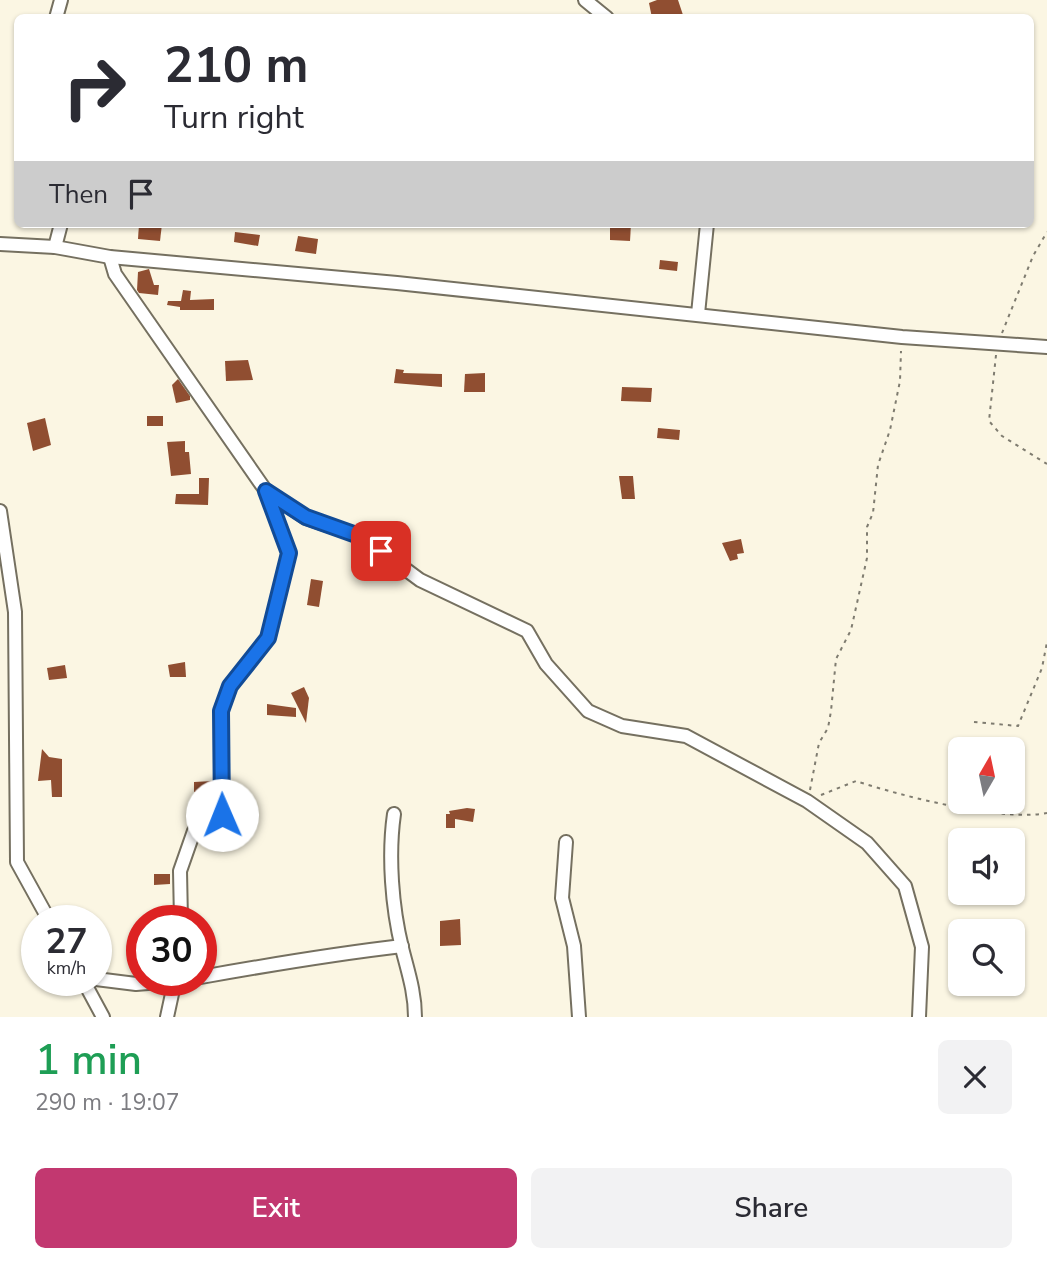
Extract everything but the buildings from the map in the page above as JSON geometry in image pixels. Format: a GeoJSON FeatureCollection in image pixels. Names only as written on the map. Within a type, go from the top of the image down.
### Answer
{"type":"FeatureCollection","features":[{"type":"Feature","properties":{"kind":"street"},"geometry":{"type":"LineString","coordinates":[[585,0],[602,14]]}},
{"type":"Feature","properties":{"kind":"street"},"geometry":{"type":"LineString","coordinates":[[55,247],[60,228]]}},
{"type":"Feature","properties":{"kind":"street"},"geometry":{"type":"LineString","coordinates":[[698,314],[707,228]]}},
{"type":"Feature","properties":{"kind":"street"},"geometry":{"type":"LineString","coordinates":[[0,244],[55,247],[110,257],[698,314],[902,337],[1047,347]]}},
{"type":"Feature","properties":{"kind":"street"},"geometry":{"type":"LineString","coordinates":[[110,257],[115,274],[266,491],[289,553],[268,638],[230,686],[221,711],[222,815],[194,831],[180,872],[181,905]]}},
{"type":"Feature","properties":{"kind":"street"},"geometry":{"type":"LineString","coordinates":[[266,491],[306,517],[362,537],[420,580],[527,631],[546,664],[588,711],[622,726],[686,736],[807,801],[867,843],[905,887],[922,947],[919,1017]]}},
{"type":"Feature","properties":{"kind":"street"},"geometry":{"type":"LineString","coordinates":[[0,510],[15,612],[17,862],[41,905]]}},
{"type":"Feature","properties":{"kind":"street"},"geometry":{"type":"LineString","coordinates":[[394,814],[391,836],[393,876],[402,946],[415,992],[415,1017]]}},
{"type":"Feature","properties":{"kind":"street"},"geometry":{"type":"LineString","coordinates":[[566,842],[562,898],[574,946],[579,1017]]}},
{"type":"Feature","properties":{"kind":"street"},"geometry":{"type":"LineString","coordinates":[[217,975],[287,964],[329,954],[402,946]]}},
{"type":"Feature","properties":{"kind":"street"},"geometry":{"type":"LineString","coordinates":[[95,996],[103,1017]]}},
{"type":"Feature","properties":{"kind":"street"},"geometry":{"type":"LineString","coordinates":[[167,1017],[173,996]]}},
{"type":"Feature","properties":{"kind":"path"},"geometry":{"type":"LineString","coordinates":[[807,801],[819,743],[831,711],[836,659],[851,630],[867,558],[867,527],[873,513],[878,466],[890,430],[900,381],[902,337]]}},
{"type":"Feature","properties":{"kind":"path"},"geometry":{"type":"LineString","coordinates":[[974,722],[1018,726],[1042,668],[1047,642]]}},
{"type":"Feature","properties":{"kind":"path"},"geometry":{"type":"LineString","coordinates":[[807,801],[856,781],[881,789],[1002,814],[1029,817],[1047,813]]}},
{"type":"Feature","properties":{"kind":"route"},"geometry":{"type":"LineString","coordinates":[[222,815],[221,711],[230,686],[268,638],[289,553],[266,491],[306,517],[362,537],[381,551]]}}]}
